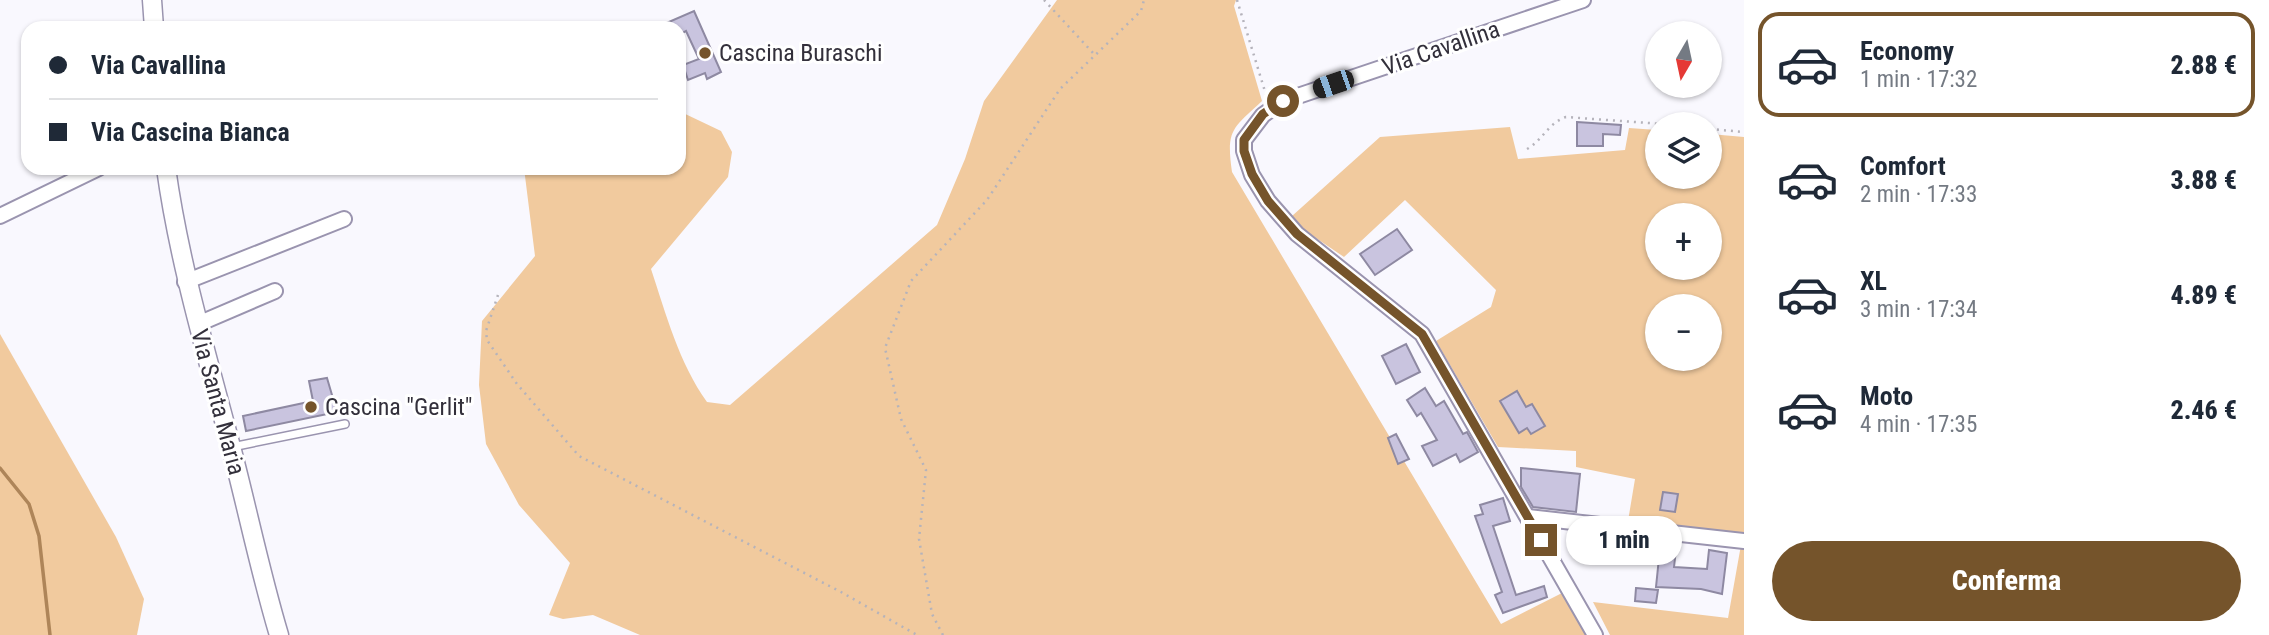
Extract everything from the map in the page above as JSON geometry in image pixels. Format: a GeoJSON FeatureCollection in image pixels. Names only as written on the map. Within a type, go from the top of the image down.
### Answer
{"type":"FeatureCollection","features":[{"type":"Feature","properties":{"kind":"street"},"geometry":{"type":"LineString","coordinates":[[152,0],[154,21]]}},
{"type":"Feature","properties":{"kind":"street","name":"Via Cavallina"},"geometry":{"type":"LineString","coordinates":[[1271,107],[1583,0]]}},
{"type":"Feature","properties":{"kind":"street"},"geometry":{"type":"LineString","coordinates":[[1271,107],[1244,140],[1244,151],[1252,174],[1268,201],[1297,234],[1422,334],[1595,635]]}},
{"type":"Feature","properties":{"kind":"street"},"geometry":{"type":"LineString","coordinates":[[0,216],[85,175]]}},
{"type":"Feature","properties":{"kind":"street","name":"Via Santa Maria"},"geometry":{"type":"LineString","coordinates":[[167,175],[185,282],[231,447],[261,578],[279,635]]}},
{"type":"Feature","properties":{"kind":"street"},"geometry":{"type":"LineString","coordinates":[[185,282],[344,219]]}},
{"type":"Feature","properties":{"kind":"street"},"geometry":{"type":"LineString","coordinates":[[198,324],[275,292]]}},
{"type":"Feature","properties":{"kind":"street"},"geometry":{"type":"LineString","coordinates":[[1528,517],[1744,541]]}},
{"type":"Feature","properties":{"kind":"lane"},"geometry":{"type":"LineString","coordinates":[[231,447],[345,424]]}},
{"type":"Feature","properties":{"kind":"path"},"geometry":{"type":"LineString","coordinates":[[1044,0],[1094,54]]}},
{"type":"Feature","properties":{"kind":"path"},"geometry":{"type":"LineString","coordinates":[[943,635],[932,614],[919,540],[926,470],[901,419],[885,348],[911,281],[987,200],[1060,89],[1141,11],[1144,0]]}},
{"type":"Feature","properties":{"kind":"path"},"geometry":{"type":"LineString","coordinates":[[1237,0],[1271,107]]}},
{"type":"Feature","properties":{"kind":"path"},"geometry":{"type":"LineString","coordinates":[[1527,149],[1536,144],[1554,122],[1566,117],[1645,123]]}},
{"type":"Feature","properties":{"kind":"path"},"geometry":{"type":"LineString","coordinates":[[1722,130],[1744,132]]}},
{"type":"Feature","properties":{"kind":"path"},"geometry":{"type":"LineString","coordinates":[[498,295],[486,331],[487,340],[517,384],[579,456],[841,592],[917,635]]}},
{"type":"Feature","properties":{"kind":"shaded area"},"geometry":{"type":"Polygon","coordinates":[[[1057,0],[1236,0],[1234,6],[1262,101],[1238,125],[1231,138],[1232,172],[1501,624],[1562,593],[1586,635],[640,635],[593,615],[563,619],[549,615],[570,563],[519,505],[486,444],[479,385],[482,321],[535,256],[525,175],[686,175],[686,114],[721,131],[732,152],[728,177],[651,269],[674,338],[697,387],[707,402],[730,405],[937,225],[965,159],[984,101],[1057,0]]]}},
{"type":"Feature","properties":{"kind":"shaded area"},"geometry":{"type":"Polygon","coordinates":[[[1510,127],[1518,159],[1625,150],[1629,128],[1645,129],[1645,189],[1722,189],[1722,135],[1744,137],[1744,534],[1628,521],[1635,479],[1576,467],[1576,451],[1498,447],[1436,341],[1491,307],[1496,290],[1405,200],[1344,257],[1307,232],[1292,216],[1380,137],[1510,127]]]}},
{"type":"Feature","properties":{"kind":"shaded area"},"geometry":{"type":"Polygon","coordinates":[[[0,334],[116,537],[144,599],[137,635],[0,635],[0,334]]]}},
{"type":"Feature","properties":{"kind":"shaded area"},"geometry":{"type":"Polygon","coordinates":[[[1741,545],[1744,546],[1744,635],[1610,635],[1593,602],[1728,618],[1741,545]]]}},
{"type":"Feature","properties":{"kind":"building","name":"Cascina Buraschi"},"geometry":{"type":"Polygon","coordinates":[[[694,11],[721,72],[707,79],[705,73],[688,80],[686,64],[699,59],[686,31],[686,21],[671,21],[694,11]]]}},
{"type":"Feature","properties":{"kind":"building"},"geometry":{"type":"Polygon","coordinates":[[[1577,122],[1621,125],[1620,135],[1603,134],[1603,146],[1577,146],[1577,122]]]}},
{"type":"Feature","properties":{"kind":"building"},"geometry":{"type":"Polygon","coordinates":[[[1397,229],[1412,250],[1375,275],[1360,254],[1397,229]]]}},
{"type":"Feature","properties":{"kind":"building"},"geometry":{"type":"Polygon","coordinates":[[[1406,344],[1420,372],[1396,384],[1382,356],[1406,344]]]}},
{"type":"Feature","properties":{"kind":"building","name":"Cascina \"Gerlit\""},"geometry":{"type":"Polygon","coordinates":[[[327,378],[337,412],[246,431],[243,416],[313,401],[309,381],[327,378]]]}},
{"type":"Feature","properties":{"kind":"building"},"geometry":{"type":"Polygon","coordinates":[[[1425,388],[1436,406],[1444,401],[1463,434],[1467,432],[1478,452],[1460,462],[1456,454],[1433,466],[1422,446],[1437,440],[1421,413],[1417,416],[1407,400],[1425,388]]]}},
{"type":"Feature","properties":{"kind":"building"},"geometry":{"type":"Polygon","coordinates":[[[1517,391],[1526,407],[1532,404],[1545,426],[1531,434],[1527,428],[1519,433],[1500,401],[1517,391]]]}},
{"type":"Feature","properties":{"kind":"building"},"geometry":{"type":"Polygon","coordinates":[[[1396,434],[1409,459],[1398,464],[1388,438],[1396,434]]]}},
{"type":"Feature","properties":{"kind":"building"},"geometry":{"type":"Polygon","coordinates":[[[1521,468],[1580,474],[1576,512],[1533,507],[1521,487],[1521,468]]]}},
{"type":"Feature","properties":{"kind":"building"},"geometry":{"type":"Polygon","coordinates":[[[1663,492],[1678,494],[1675,512],[1660,510],[1663,492]]]}},
{"type":"Feature","properties":{"kind":"building"},"geometry":{"type":"Polygon","coordinates":[[[1503,498],[1510,521],[1493,526],[1516,595],[1544,586],[1547,597],[1503,613],[1495,595],[1502,592],[1475,516],[1483,514],[1480,505],[1503,498]]]}},
{"type":"Feature","properties":{"kind":"building"},"geometry":{"type":"Polygon","coordinates":[[[1660,548],[1676,550],[1674,567],[1707,569],[1709,550],[1727,553],[1722,594],[1701,589],[1656,587],[1660,548]]]}},
{"type":"Feature","properties":{"kind":"building"},"geometry":{"type":"Polygon","coordinates":[[[1636,588],[1658,590],[1656,603],[1635,601],[1636,588]]]}},
{"type":"Feature","properties":{"kind":"waterway"},"geometry":{"type":"LineString","coordinates":[[0,468],[29,504],[39,536],[50,635]]}},
{"type":"Feature","properties":{"kind":"place","name":"Cascina Buraschi"},"geometry":{"type":"Point","coordinates":[705,53]}},
{"type":"Feature","properties":{"kind":"place","name":"Cascina \"Gerlit\""},"geometry":{"type":"Point","coordinates":[311,407]}},
{"type":"Feature","properties":{"kind":"route"},"geometry":{"type":"LineString","coordinates":[[1283,101],[1263,114],[1245,136],[1244,151],[1252,174],[1268,201],[1297,234],[1422,334],[1541,540]]}}]}
